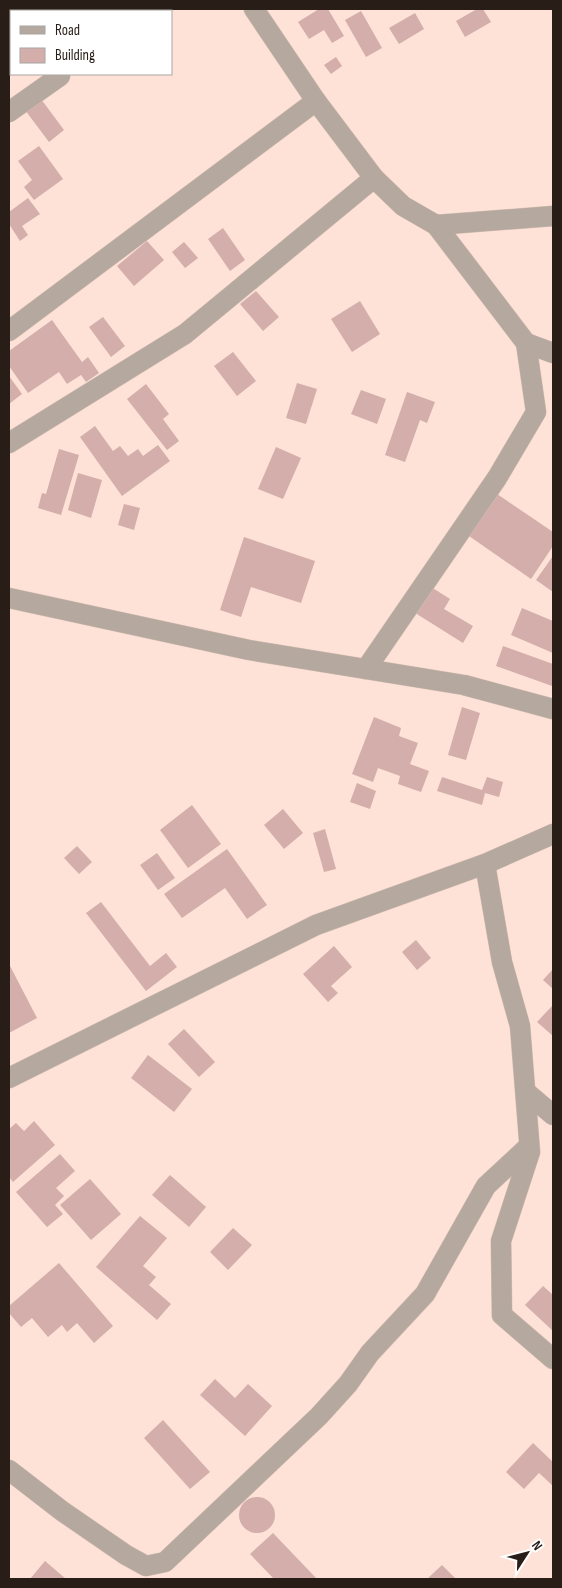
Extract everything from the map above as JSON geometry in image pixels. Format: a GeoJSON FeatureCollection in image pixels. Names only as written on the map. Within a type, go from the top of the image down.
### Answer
{"type":"FeatureCollection","features":[{"type":"Feature","properties":{"kind":"street"},"geometry":{"type":"LineString","coordinates":[[254,9],[316,101],[374,178],[403,206],[436,225],[526,343],[536,412],[497,478],[366,668]]}},
{"type":"Feature","properties":{"kind":"street"},"geometry":{"type":"LineString","coordinates":[[9,112],[60,76]]}},
{"type":"Feature","properties":{"kind":"street"},"geometry":{"type":"LineString","coordinates":[[9,331],[316,101]]}},
{"type":"Feature","properties":{"kind":"street"},"geometry":{"type":"LineString","coordinates":[[9,443],[185,334],[374,178]]}},
{"type":"Feature","properties":{"kind":"street"},"geometry":{"type":"LineString","coordinates":[[436,225],[553,216]]}},
{"type":"Feature","properties":{"kind":"street"},"geometry":{"type":"LineString","coordinates":[[526,343],[553,352]]}},
{"type":"Feature","properties":{"kind":"street"},"geometry":{"type":"LineString","coordinates":[[9,598],[249,650],[464,685],[553,708]]}},
{"type":"Feature","properties":{"kind":"street"},"geometry":{"type":"LineString","coordinates":[[9,1078],[316,925],[484,864],[553,834]]}},
{"type":"Feature","properties":{"kind":"street"},"geometry":{"type":"LineString","coordinates":[[484,864],[502,962],[520,1026],[527,1093],[528,1147],[530,1152],[501,1241],[502,1315],[553,1359]]}},
{"type":"Feature","properties":{"kind":"street"},"geometry":{"type":"LineString","coordinates":[[527,1093],[553,1115]]}},
{"type":"Feature","properties":{"kind":"street"},"geometry":{"type":"LineString","coordinates":[[9,1470],[62,1511],[126,1555],[144,1572],[165,1562],[190,1541],[319,1416],[348,1384],[370,1353],[426,1294],[486,1186],[528,1147]]}},
{"type":"Feature","properties":{"kind":"building"},"geometry":{"type":"Polygon","coordinates":[[[319,9],[328,9],[344,36],[332,43],[324,30],[309,39],[298,22],[319,9]]]}},
{"type":"Feature","properties":{"kind":"building"},"geometry":{"type":"Polygon","coordinates":[[[477,9],[483,9],[491,22],[465,37],[456,21],[477,9]]]}},
{"type":"Feature","properties":{"kind":"building"},"geometry":{"type":"Polygon","coordinates":[[[361,11],[382,48],[366,57],[345,20],[361,11]]]}},
{"type":"Feature","properties":{"kind":"building"},"geometry":{"type":"Polygon","coordinates":[[[415,13],[424,29],[399,44],[389,28],[415,13]]]}},
{"type":"Feature","properties":{"kind":"building"},"geometry":{"type":"Polygon","coordinates":[[[336,57],[342,66],[331,74],[324,65],[336,57]]]}},
{"type":"Feature","properties":{"kind":"building"},"geometry":{"type":"Polygon","coordinates":[[[38,95],[64,130],[49,142],[22,106],[38,95]]]}},
{"type":"Feature","properties":{"kind":"building"},"geometry":{"type":"Polygon","coordinates":[[[39,146],[63,179],[34,200],[24,187],[32,180],[18,161],[39,146]]]}},
{"type":"Feature","properties":{"kind":"building"},"geometry":{"type":"Polygon","coordinates":[[[28,198],[40,214],[22,226],[28,235],[20,241],[9,224],[9,212],[28,198]]]}},
{"type":"Feature","properties":{"kind":"building"},"geometry":{"type":"Polygon","coordinates":[[[223,228],[245,260],[230,271],[208,239],[223,228]]]}},
{"type":"Feature","properties":{"kind":"building"},"geometry":{"type":"Polygon","coordinates":[[[147,241],[164,260],[134,286],[117,266],[147,241]]]}},
{"type":"Feature","properties":{"kind":"building"},"geometry":{"type":"Polygon","coordinates":[[[184,242],[198,258],[185,268],[172,252],[184,242]]]}},
{"type":"Feature","properties":{"kind":"building"},"geometry":{"type":"Polygon","coordinates":[[[256,291],[279,317],[263,331],[240,304],[256,291]]]}},
{"type":"Feature","properties":{"kind":"building"},"geometry":{"type":"Polygon","coordinates":[[[360,301],[380,334],[352,352],[331,319],[360,301]]]}},
{"type":"Feature","properties":{"kind":"building"},"geometry":{"type":"Polygon","coordinates":[[[103,317],[125,346],[111,357],[89,327],[103,317]]]}},
{"type":"Feature","properties":{"kind":"building"},"geometry":{"type":"Polygon","coordinates":[[[52,320],[82,362],[88,357],[99,373],[86,382],[81,375],[67,384],[59,372],[28,393],[9,366],[9,351],[52,320]]]}},
{"type":"Feature","properties":{"kind":"building"},"geometry":{"type":"Polygon","coordinates":[[[233,352],[256,381],[237,396],[214,366],[233,352]]]}},
{"type":"Feature","properties":{"kind":"building"},"geometry":{"type":"Polygon","coordinates":[[[9,376],[22,394],[9,404],[9,376]]]}},
{"type":"Feature","properties":{"kind":"building"},"geometry":{"type":"Polygon","coordinates":[[[297,383],[317,389],[306,424],[286,418],[297,383]]]}},
{"type":"Feature","properties":{"kind":"building"},"geometry":{"type":"Polygon","coordinates":[[[146,384],[169,414],[163,419],[179,441],[167,450],[127,399],[146,384]]]}},
{"type":"Feature","properties":{"kind":"building"},"geometry":{"type":"Polygon","coordinates":[[[361,390],[386,399],[377,424],[351,414],[361,390]]]}},
{"type":"Feature","properties":{"kind":"building"},"geometry":{"type":"Polygon","coordinates":[[[407,392],[435,402],[427,423],[420,420],[405,462],[385,455],[407,392]]]}},
{"type":"Feature","properties":{"kind":"building"},"geometry":{"type":"Polygon","coordinates":[[[95,426],[113,451],[120,446],[128,456],[138,449],[143,456],[158,445],[170,461],[122,496],[80,437],[95,426]]]}},
{"type":"Feature","properties":{"kind":"building"},"geometry":{"type":"Polygon","coordinates":[[[276,447],[301,458],[283,499],[258,489],[276,447]]]}},
{"type":"Feature","properties":{"kind":"building"},"geometry":{"type":"Polygon","coordinates":[[[59,449],[79,455],[61,515],[38,508],[42,493],[46,494],[59,449]]]}},
{"type":"Feature","properties":{"kind":"building"},"geometry":{"type":"Polygon","coordinates":[[[78,473],[102,480],[91,518],[68,510],[78,473]]]}},
{"type":"Feature","properties":{"kind":"building"},"geometry":{"type":"Polygon","coordinates":[[[497,494],[553,532],[553,546],[531,579],[469,536],[497,494]]]}},
{"type":"Feature","properties":{"kind":"building"},"geometry":{"type":"Polygon","coordinates":[[[124,504],[140,508],[134,530],[118,525],[124,504]]]}},
{"type":"Feature","properties":{"kind":"building"},"geometry":{"type":"Polygon","coordinates":[[[244,537],[315,561],[301,603],[251,587],[241,617],[220,610],[244,537]]]}},
{"type":"Feature","properties":{"kind":"building"},"geometry":{"type":"Polygon","coordinates":[[[553,556],[553,592],[536,580],[553,556]]]}},
{"type":"Feature","properties":{"kind":"building"},"geometry":{"type":"Polygon","coordinates":[[[428,585],[450,599],[444,609],[473,626],[463,643],[412,611],[428,585]]]}},
{"type":"Feature","properties":{"kind":"building"},"geometry":{"type":"Polygon","coordinates":[[[522,608],[553,621],[553,653],[511,635],[522,608]]]}},
{"type":"Feature","properties":{"kind":"building"},"geometry":{"type":"Polygon","coordinates":[[[503,646],[553,664],[552,686],[496,666],[503,646]]]}},
{"type":"Feature","properties":{"kind":"building"},"geometry":{"type":"Polygon","coordinates":[[[462,707],[480,713],[466,760],[448,755],[462,707]]]}},
{"type":"Feature","properties":{"kind":"building"},"geometry":{"type":"Polygon","coordinates":[[[374,717],[401,728],[399,736],[418,743],[410,764],[429,771],[421,792],[398,784],[400,776],[378,768],[373,782],[352,774],[374,717]]]}},
{"type":"Feature","properties":{"kind":"building"},"geometry":{"type":"Polygon","coordinates":[[[442,777],[482,790],[487,777],[503,782],[499,797],[485,793],[482,805],[437,791],[442,777]]]}},
{"type":"Feature","properties":{"kind":"building"},"geometry":{"type":"Polygon","coordinates":[[[357,783],[376,791],[370,809],[350,802],[357,783]]]}},
{"type":"Feature","properties":{"kind":"building"},"geometry":{"type":"Polygon","coordinates":[[[192,805],[221,844],[188,868],[160,830],[192,805]]]}},
{"type":"Feature","properties":{"kind":"building"},"geometry":{"type":"Polygon","coordinates":[[[283,809],[303,833],[284,849],[264,825],[283,809]]]}},
{"type":"Feature","properties":{"kind":"building"},"geometry":{"type":"Polygon","coordinates":[[[325,829],[336,869],[324,872],[313,833],[325,829]]]}},
{"type":"Feature","properties":{"kind":"building"},"geometry":{"type":"Polygon","coordinates":[[[77,846],[92,862],[79,874],[64,858],[77,846]]]}},
{"type":"Feature","properties":{"kind":"building"},"geometry":{"type":"Polygon","coordinates":[[[227,849],[267,905],[247,919],[225,888],[182,918],[164,894],[227,849]]]}},
{"type":"Feature","properties":{"kind":"building"},"geometry":{"type":"Polygon","coordinates":[[[157,853],[175,878],[158,890],[140,865],[157,853]]]}},
{"type":"Feature","properties":{"kind":"building"},"geometry":{"type":"Polygon","coordinates":[[[101,902],[150,966],[166,953],[177,967],[146,991],[86,913],[101,902]]]}},
{"type":"Feature","properties":{"kind":"building"},"geometry":{"type":"Polygon","coordinates":[[[416,940],[431,958],[417,970],[402,952],[416,940]]]}},
{"type":"Feature","properties":{"kind":"building"},"geometry":{"type":"Polygon","coordinates":[[[334,946],[352,967],[331,986],[338,993],[328,1002],[303,974],[334,946]]]}},
{"type":"Feature","properties":{"kind":"building"},"geometry":{"type":"Polygon","coordinates":[[[9,964],[37,1018],[9,1033],[9,964]]]}},
{"type":"Feature","properties":{"kind":"building"},"geometry":{"type":"Polygon","coordinates":[[[553,969],[553,989],[543,980],[553,969]]]}},
{"type":"Feature","properties":{"kind":"building"},"geometry":{"type":"Polygon","coordinates":[[[553,1005],[553,1036],[537,1022],[553,1005]]]}},
{"type":"Feature","properties":{"kind":"building"},"geometry":{"type":"Polygon","coordinates":[[[184,1029],[215,1062],[199,1077],[168,1044],[184,1029]]]}},
{"type":"Feature","properties":{"kind":"building"},"geometry":{"type":"Polygon","coordinates":[[[148,1055],[192,1089],[174,1112],[131,1078],[148,1055]]]}},
{"type":"Feature","properties":{"kind":"building"},"geometry":{"type":"Polygon","coordinates":[[[34,1121],[55,1145],[13,1182],[9,1177],[9,1129],[16,1123],[24,1131],[34,1121]]]}},
{"type":"Feature","properties":{"kind":"building"},"geometry":{"type":"Polygon","coordinates":[[[60,1154],[75,1171],[56,1188],[64,1196],[55,1205],[63,1214],[47,1227],[16,1192],[60,1154]]]}},
{"type":"Feature","properties":{"kind":"building"},"geometry":{"type":"Polygon","coordinates":[[[170,1175],[206,1207],[189,1227],[152,1195],[170,1175]]]}},
{"type":"Feature","properties":{"kind":"building"},"geometry":{"type":"Polygon","coordinates":[[[90,1179],[121,1214],[91,1240],[60,1205],[90,1179]]]}},
{"type":"Feature","properties":{"kind":"building"},"geometry":{"type":"Polygon","coordinates":[[[140,1216],[167,1238],[143,1266],[156,1277],[149,1285],[171,1304],[157,1320],[96,1267],[140,1216]]]}},
{"type":"Feature","properties":{"kind":"building"},"geometry":{"type":"Polygon","coordinates":[[[233,1228],[252,1245],[228,1270],[210,1252],[233,1228]]]}},
{"type":"Feature","properties":{"kind":"building"},"geometry":{"type":"Polygon","coordinates":[[[59,1263],[113,1326],[94,1343],[77,1323],[67,1332],[62,1325],[48,1337],[32,1318],[21,1327],[9,1313],[9,1306],[59,1263]]]}},
{"type":"Feature","properties":{"kind":"building"},"geometry":{"type":"Polygon","coordinates":[[[543,1286],[553,1295],[553,1331],[525,1305],[543,1286]]]}},
{"type":"Feature","properties":{"kind":"building"},"geometry":{"type":"Polygon","coordinates":[[[215,1379],[235,1398],[248,1384],[272,1406],[245,1436],[200,1395],[215,1379]]]}},
{"type":"Feature","properties":{"kind":"building"},"geometry":{"type":"Polygon","coordinates":[[[163,1420],[210,1472],[190,1489],[144,1438],[163,1420]]]}},
{"type":"Feature","properties":{"kind":"building"},"geometry":{"type":"Polygon","coordinates":[[[533,1443],[553,1462],[553,1486],[539,1473],[524,1489],[506,1472],[533,1443]]]}},
{"type":"Feature","properties":{"kind":"building"},"geometry":{"type":"Polygon","coordinates":[[[257,1497],[270,1502],[275,1515],[270,1528],[257,1533],[244,1528],[239,1515],[244,1502],[257,1497]]]}},
{"type":"Feature","properties":{"kind":"building"},"geometry":{"type":"Polygon","coordinates":[[[273,1533],[317,1579],[274,1579],[250,1554],[273,1533]]]}},
{"type":"Feature","properties":{"kind":"building"},"geometry":{"type":"Polygon","coordinates":[[[45,1561],[66,1579],[30,1579],[45,1561]]]}},
{"type":"Feature","properties":{"kind":"building"},"geometry":{"type":"Polygon","coordinates":[[[442,1565],[456,1579],[427,1579],[442,1565]]]}}]}
